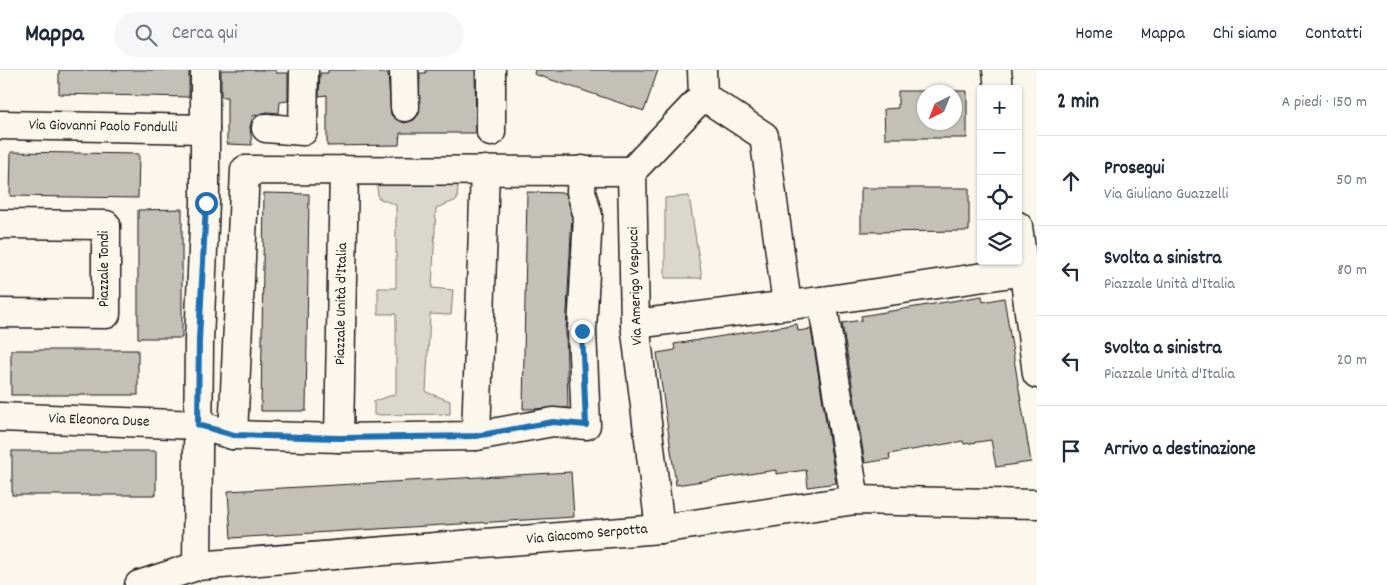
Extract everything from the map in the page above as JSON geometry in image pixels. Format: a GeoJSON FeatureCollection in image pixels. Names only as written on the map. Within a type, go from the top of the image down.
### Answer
{"type":"FeatureCollection","features":[{"type":"Feature","properties":{"kind":"street"},"geometry":{"type":"LineString","coordinates":[[197,566],[199,340],[206,203],[205,70]]}},
{"type":"Feature","properties":{"kind":"street"},"geometry":{"type":"LineString","coordinates":[[266,128],[304,131],[304,70]]}},
{"type":"Feature","properties":{"kind":"street"},"geometry":{"type":"LineString","coordinates":[[404,70],[405,107]]}},
{"type":"Feature","properties":{"kind":"street"},"geometry":{"type":"LineString","coordinates":[[491,70],[491,132]]}},
{"type":"Feature","properties":{"kind":"street"},"geometry":{"type":"LineString","coordinates":[[997,70],[999,85]]}},
{"type":"Feature","properties":{"kind":"street"},"geometry":{"type":"LineString","coordinates":[[234,435],[245,170],[632,171],[702,83],[764,136],[787,304]]}},
{"type":"Feature","properties":{"kind":"street","name":"Via Giovanni Paolo Fondulli"},"geometry":{"type":"LineString","coordinates":[[0,125],[205,129]]}},
{"type":"Feature","properties":{"kind":"street","name":"Piazzale Unità d'Italia"},"geometry":{"type":"LineString","coordinates":[[339,438],[344,170]]}},
{"type":"Feature","properties":{"kind":"street"},"geometry":{"type":"LineString","coordinates":[[476,436],[485,170]]}},
{"type":"Feature","properties":{"kind":"street"},"geometry":{"type":"LineString","coordinates":[[198,425],[234,435],[339,438],[476,436],[553,422],[586,425],[582,331],[588,216],[581,192],[582,170]]}},
{"type":"Feature","properties":{"kind":"street","name":"Via Amerigo Vespucci"},"geometry":{"type":"LineString","coordinates":[[632,171],[635,324],[660,529]]}},
{"type":"Feature","properties":{"kind":"street","name":"Piazzale Tondi"},"geometry":{"type":"LineString","coordinates":[[0,224],[106,225],[106,314],[0,313]]}},
{"type":"Feature","properties":{"kind":"street"},"geometry":{"type":"LineString","coordinates":[[1022,256],[1037,374]]}},
{"type":"Feature","properties":{"kind":"street"},"geometry":{"type":"LineString","coordinates":[[635,324],[822,301],[1024,271]]}},
{"type":"Feature","properties":{"kind":"street"},"geometry":{"type":"LineString","coordinates":[[822,301],[855,500]]}},
{"type":"Feature","properties":{"kind":"street","name":"Via Eleonora Duse"},"geometry":{"type":"LineString","coordinates":[[0,417],[198,425]]}},
{"type":"Feature","properties":{"kind":"street","name":"Via Giacomo Serpotta"},"geometry":{"type":"LineString","coordinates":[[140,585],[197,566],[660,529],[855,500],[1037,504]]}},
{"type":"Feature","properties":{"kind":"shaded area"},"geometry":{"type":"Polygon","coordinates":[[[377,185],[458,185],[457,200],[436,208],[432,288],[453,290],[451,315],[430,314],[426,392],[450,401],[450,414],[374,415],[374,401],[396,394],[396,314],[378,314],[378,288],[396,288],[396,205],[378,198],[377,185]]]}},
{"type":"Feature","properties":{"kind":"shaded area"},"geometry":{"type":"Polygon","coordinates":[[[689,196],[702,278],[665,278],[665,198],[689,196]]]}},
{"type":"Feature","properties":{"kind":"building"},"geometry":{"type":"Polygon","coordinates":[[[59,70],[189,70],[189,97],[59,94],[59,70]]]}},
{"type":"Feature","properties":{"kind":"building"},"geometry":{"type":"Polygon","coordinates":[[[221,70],[276,70],[276,73],[288,73],[288,101],[280,102],[279,113],[267,112],[253,116],[250,127],[252,145],[227,144],[227,97],[221,97],[221,70]]]}},
{"type":"Feature","properties":{"kind":"building"},"geometry":{"type":"Polygon","coordinates":[[[328,70],[379,70],[378,73],[388,73],[391,115],[405,123],[414,120],[419,114],[420,73],[426,73],[426,70],[475,70],[476,133],[400,133],[399,145],[327,146],[327,95],[319,96],[320,73],[328,73],[328,70]]]}},
{"type":"Feature","properties":{"kind":"building"},"geometry":{"type":"Polygon","coordinates":[[[535,70],[658,70],[644,111],[534,74],[535,70]]]}},
{"type":"Feature","properties":{"kind":"building"},"geometry":{"type":"Polygon","coordinates":[[[898,91],[917,91],[917,130],[962,130],[962,91],[967,91],[967,138],[885,138],[884,109],[898,108],[898,91]]]}},
{"type":"Feature","properties":{"kind":"building"},"geometry":{"type":"Polygon","coordinates":[[[11,152],[139,154],[138,198],[10,196],[11,152]]]}},
{"type":"Feature","properties":{"kind":"building"},"geometry":{"type":"Polygon","coordinates":[[[861,188],[969,188],[969,231],[861,232],[861,188]]]}},
{"type":"Feature","properties":{"kind":"building"},"geometry":{"type":"Polygon","coordinates":[[[527,192],[566,193],[572,215],[566,330],[568,408],[523,409],[527,192]]]}},
{"type":"Feature","properties":{"kind":"building"},"geometry":{"type":"Polygon","coordinates":[[[264,193],[309,194],[306,411],[261,411],[264,193]]]}},
{"type":"Feature","properties":{"kind":"building"},"geometry":{"type":"Polygon","coordinates":[[[182,209],[182,338],[138,338],[138,210],[182,209]]]}},
{"type":"Feature","properties":{"kind":"building"},"geometry":{"type":"Polygon","coordinates":[[[982,296],[983,302],[1004,298],[1031,462],[996,467],[991,440],[964,444],[963,441],[889,454],[890,459],[865,463],[842,323],[862,320],[861,316],[982,296]]]}},
{"type":"Feature","properties":{"kind":"building"},"geometry":{"type":"Polygon","coordinates":[[[797,324],[798,331],[811,329],[836,483],[808,487],[806,470],[776,474],[776,470],[676,485],[657,353],[675,350],[674,344],[797,324]]]}},
{"type":"Feature","properties":{"kind":"building"},"geometry":{"type":"Polygon","coordinates":[[[11,350],[138,350],[138,395],[11,395],[11,350]]]}},
{"type":"Feature","properties":{"kind":"building"},"geometry":{"type":"Polygon","coordinates":[[[12,451],[156,451],[156,495],[12,495],[12,451]]]}},
{"type":"Feature","properties":{"kind":"building"},"geometry":{"type":"Polygon","coordinates":[[[571,472],[574,517],[231,538],[228,491],[571,472]]]}},
{"type":"Feature","properties":{"kind":"route"},"geometry":{"type":"LineString","coordinates":[[206,203],[199,340],[198,425],[234,435],[339,438],[476,436],[553,422],[586,425],[582,331]]}}]}
